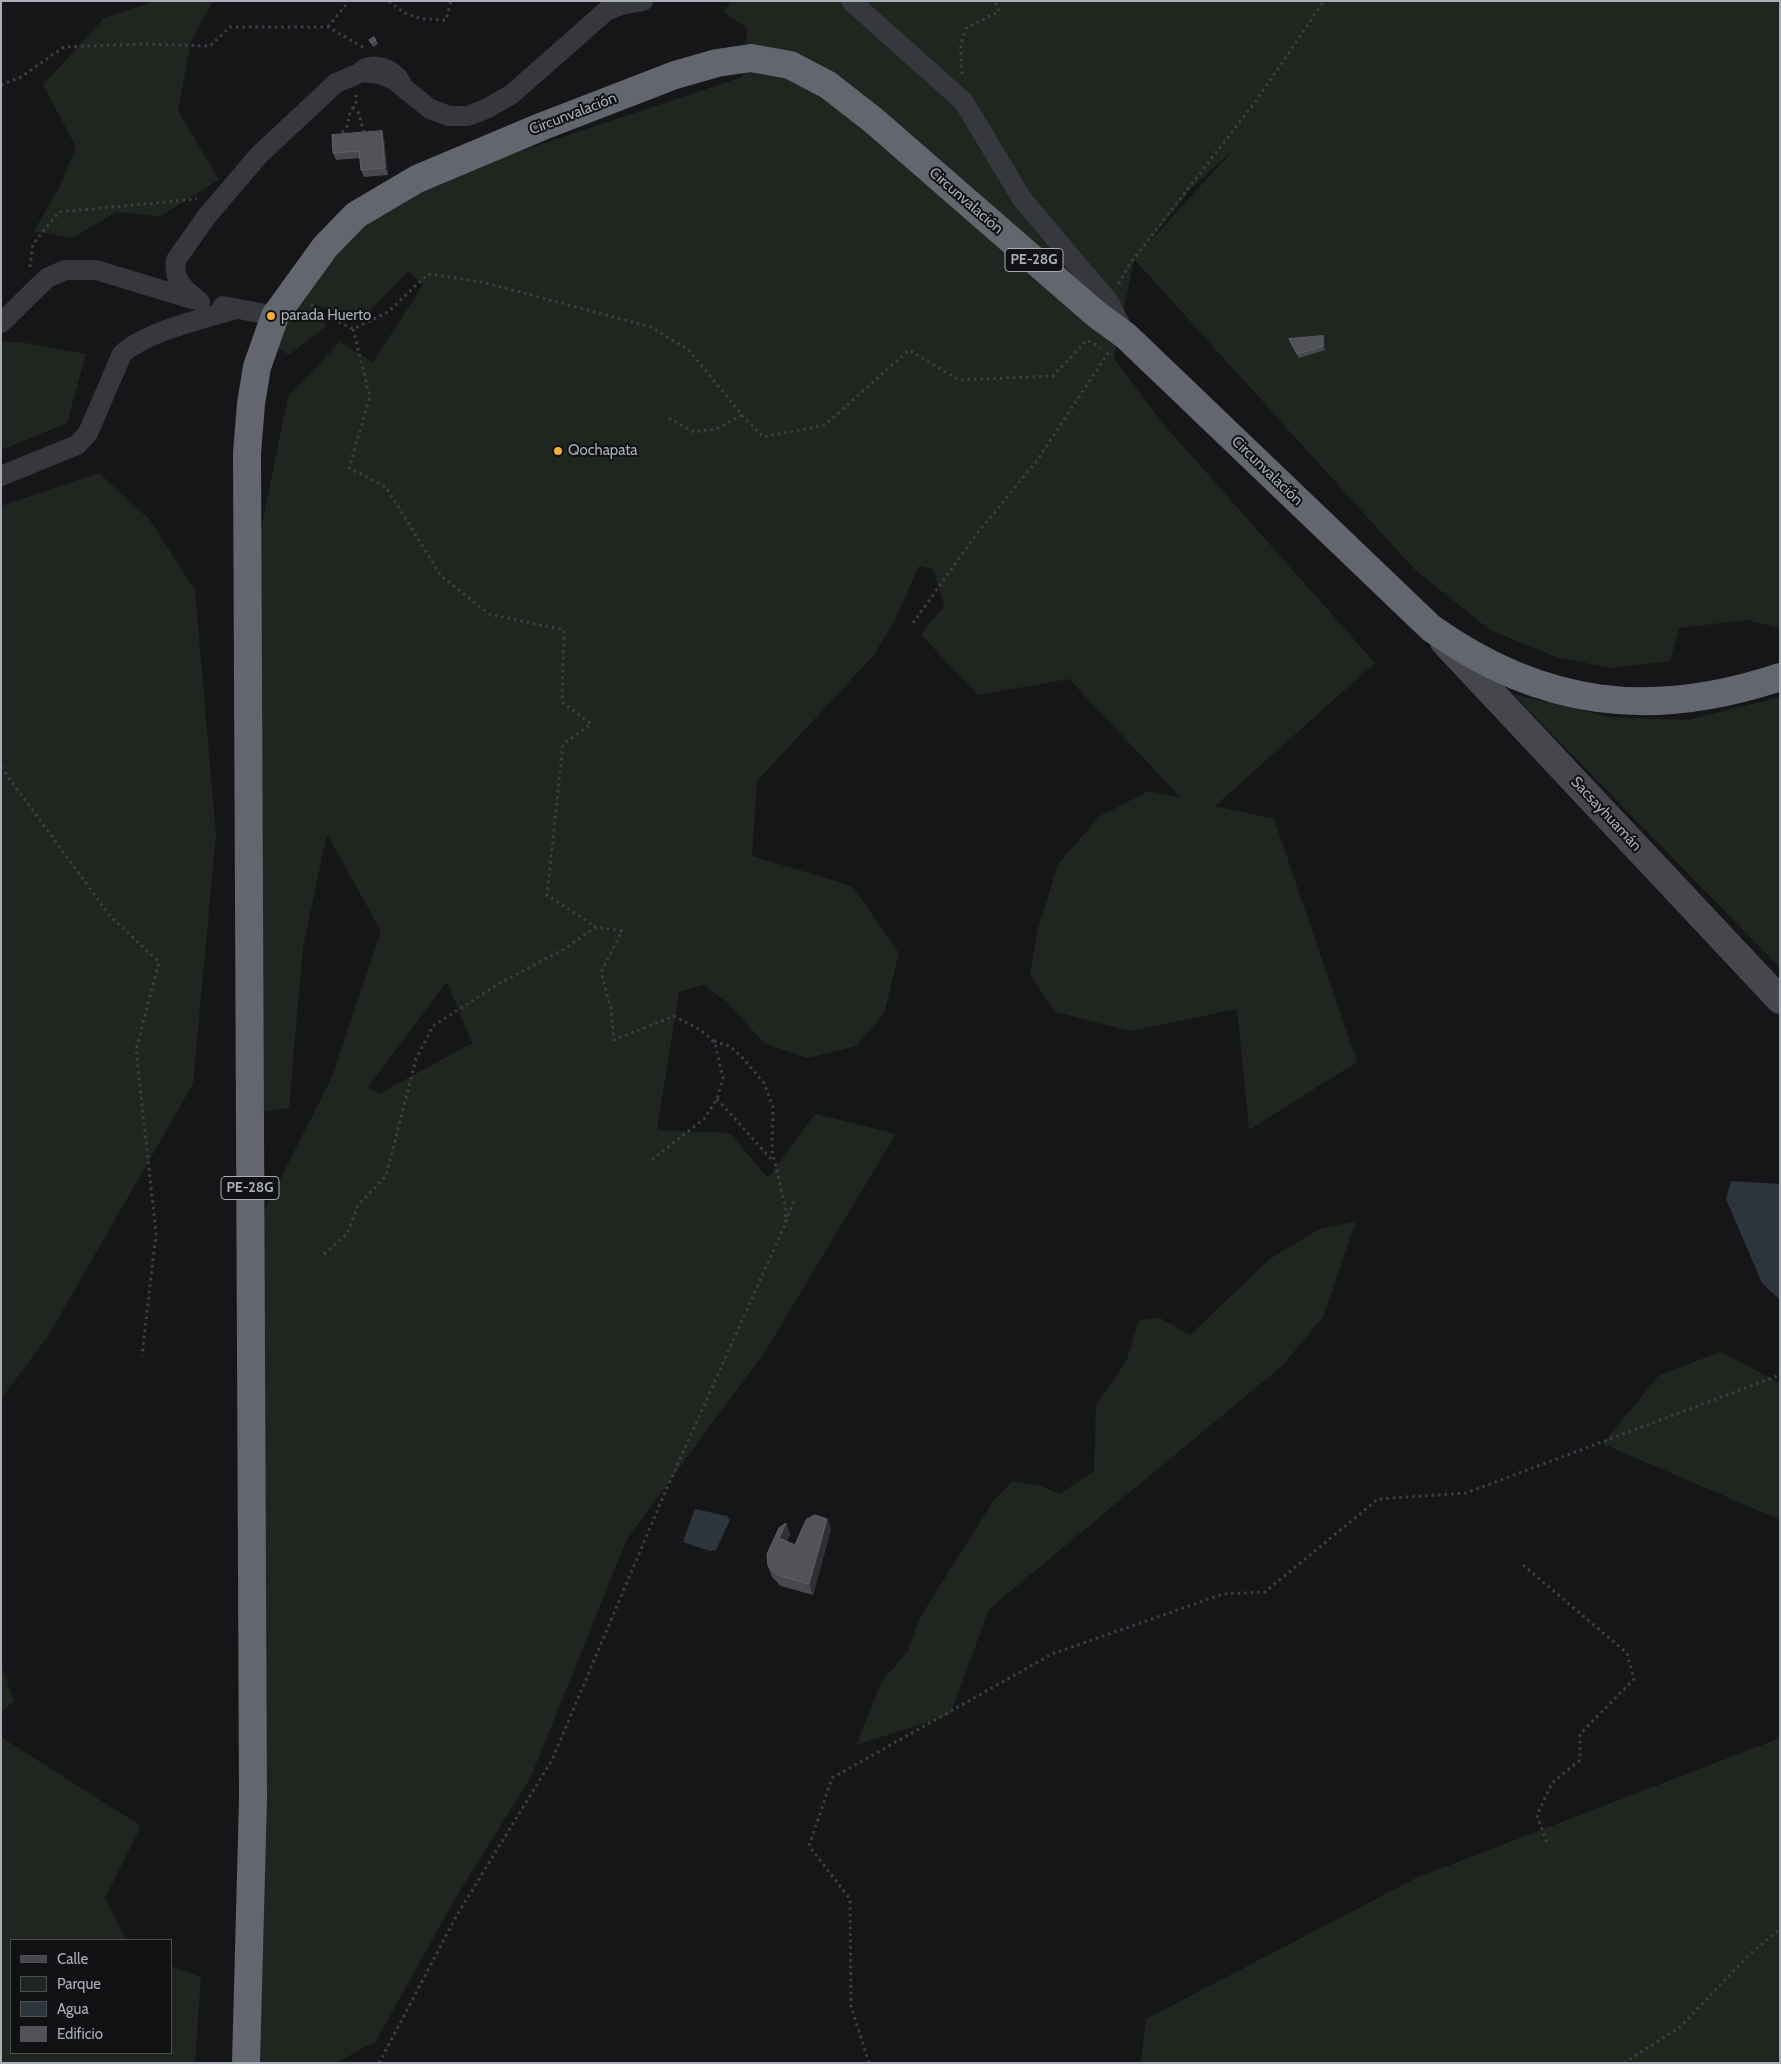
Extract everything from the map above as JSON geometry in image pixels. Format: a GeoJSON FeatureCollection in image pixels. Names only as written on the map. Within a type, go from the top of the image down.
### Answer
{"type":"FeatureCollection","features":[{"type":"Feature","properties":{"kind":"highway","name":"Circunvalación"},"geometry":{"type":"LineString","coordinates":[[275,316],[325,247],[356,215],[417,178],[543,126],[675,75],[717,63],[751,58],[790,65],[828,84],[873,120],[1096,314],[1117,344],[1432,628],[1461,649],[1518,677],[1550,688],[1586,697],[1647,702],[1682,700],[1719,694],[1780,677]]}},
{"type":"Feature","properties":{"kind":"highway","name":"PE-28G"},"geometry":{"type":"LineString","coordinates":[[246,2063],[253,1799],[247,453],[251,404],[257,367],[275,316]]}},
{"type":"Feature","properties":{"kind":"street"},"geometry":{"type":"LineString","coordinates":[[200,302],[183,288],[175,268],[176,260],[207,216],[258,155],[336,83],[362,72],[380,74],[394,80],[430,109],[449,116],[468,116],[486,109],[512,94],[606,11],[621,5],[643,1]]}},
{"type":"Feature","properties":{"kind":"street"},"geometry":{"type":"LineString","coordinates":[[851,1],[964,102],[1022,199],[1109,302],[1117,344]]}},
{"type":"Feature","properties":{"kind":"street"},"geometry":{"type":"LineString","coordinates":[[1,323],[47,278],[65,270],[96,270],[128,278],[200,302],[275,316]]}},
{"type":"Feature","properties":{"kind":"street"},"geometry":{"type":"LineString","coordinates":[[1,476],[77,445],[88,433],[122,354],[130,346],[190,323],[236,309]]}},
{"type":"Feature","properties":{"kind":"street","name":"Sacsayhuamán"},"geometry":{"type":"LineString","coordinates":[[1432,628],[1780,1000]]}},
{"type":"Feature","properties":{"kind":"path"},"geometry":{"type":"LineString","coordinates":[[328,27],[349,1]]}},
{"type":"Feature","properties":{"kind":"path"},"geometry":{"type":"LineString","coordinates":[[389,1],[402,13],[424,19],[446,20],[451,1]]}},
{"type":"Feature","properties":{"kind":"path"},"geometry":{"type":"LineString","coordinates":[[964,102],[959,52],[962,36],[967,27],[978,24],[986,16],[998,12],[996,1]]}},
{"type":"Feature","properties":{"kind":"path"},"geometry":{"type":"LineString","coordinates":[[1109,302],[1129,265],[1256,101],[1324,1]]}},
{"type":"Feature","properties":{"kind":"path"},"geometry":{"type":"LineString","coordinates":[[1,85],[21,77],[64,47],[144,44],[210,46],[230,27],[328,27],[368,50]]}},
{"type":"Feature","properties":{"kind":"path"},"geometry":{"type":"LineString","coordinates":[[342,142],[343,131],[348,125],[349,115],[356,102]]}},
{"type":"Feature","properties":{"kind":"path"},"geometry":{"type":"LineString","coordinates":[[354,107],[364,128],[365,140]]}},
{"type":"Feature","properties":{"kind":"path"},"geometry":{"type":"LineString","coordinates":[[25,300],[33,244],[59,212],[208,198],[218,203]]}},
{"type":"Feature","properties":{"kind":"path"},"geometry":{"type":"LineString","coordinates":[[353,329],[388,312],[428,274],[482,282],[651,327],[689,350],[742,415],[763,437],[825,425],[910,350],[959,380],[1053,376],[1087,340],[1117,344],[1036,462],[975,536],[913,623]]}},
{"type":"Feature","properties":{"kind":"path"},"geometry":{"type":"LineString","coordinates":[[297,284],[304,299],[323,314],[353,329],[370,397],[349,468],[386,487],[441,576],[489,614],[564,630],[562,702],[591,724],[563,744],[547,895],[596,927],[622,932],[601,972],[611,1009],[614,1040],[674,1016],[702,1031],[715,1043],[723,1078],[717,1099],[704,1119],[650,1161]]}},
{"type":"Feature","properties":{"kind":"path"},"geometry":{"type":"LineString","coordinates":[[666,417],[694,432],[716,429],[742,415]]}},
{"type":"Feature","properties":{"kind":"path"},"geometry":{"type":"LineString","coordinates":[[1,767],[110,916],[159,962],[136,1050],[156,1233],[142,1356]]}},
{"type":"Feature","properties":{"kind":"path"},"geometry":{"type":"LineString","coordinates":[[324,1254],[348,1234],[358,1205],[386,1176],[416,1059],[433,1026],[500,983],[564,949],[596,927]]}},
{"type":"Feature","properties":{"kind":"path"},"geometry":{"type":"LineString","coordinates":[[712,1040],[729,1046],[741,1056],[764,1083],[773,1107],[771,1135],[775,1163],[786,1210],[784,1227]]}},
{"type":"Feature","properties":{"kind":"path"},"geometry":{"type":"LineString","coordinates":[[717,1099],[775,1163]]}},
{"type":"Feature","properties":{"kind":"path"},"geometry":{"type":"LineString","coordinates":[[379,2063],[457,1915],[552,1760],[663,1497],[794,1201]]}},
{"type":"Feature","properties":{"kind":"path"},"geometry":{"type":"LineString","coordinates":[[869,2063],[851,2006],[850,1899],[809,1846],[832,1778],[1052,1654],[1223,1594],[1265,1592],[1378,1499],[1466,1493],[1780,1375]]}},
{"type":"Feature","properties":{"kind":"path"},"geometry":{"type":"LineString","coordinates":[[1523,1566],[1627,1653],[1634,1679],[1580,1734],[1580,1760],[1552,1782],[1537,1815],[1548,1846]]}},
{"type":"Feature","properties":{"kind":"path"},"geometry":{"type":"LineString","coordinates":[[1624,2063],[1680,2027],[1750,1954],[1780,1928]]}},
{"type":"Feature","properties":{"kind":"green space"},"geometry":{"type":"Polygon","coordinates":[[[155,1],[213,1],[191,41],[178,111],[219,180],[160,216],[116,212],[73,238],[34,231],[60,186],[76,147],[43,85],[104,18],[155,1]]]}},
{"type":"Feature","properties":{"kind":"green space"},"geometry":{"type":"Polygon","coordinates":[[[731,1],[1780,1],[1780,628],[1747,620],[1679,628],[1670,661],[1611,668],[1559,658],[1490,630],[1415,570],[1134,259],[1114,359],[1166,427],[1375,663],[1215,806],[1274,819],[1357,1062],[1249,1130],[1237,1009],[1130,1031],[1055,1012],[1030,975],[1037,932],[1058,864],[1100,816],[1149,791],[1181,798],[1069,679],[978,695],[921,635],[944,606],[933,569],[919,566],[894,622],[873,656],[757,781],[752,856],[852,886],[899,953],[884,1014],[856,1046],[807,1058],[764,1043],[728,1003],[703,985],[679,992],[657,1130],[730,1133],[768,1178],[815,1114],[896,1134],[766,1350],[627,1539],[530,1779],[456,1897],[376,2041],[336,2063],[256,2063],[263,1213],[331,1079],[381,931],[327,834],[303,947],[289,1108],[263,1112],[256,554],[288,397],[340,342],[373,362],[423,285],[408,271],[362,319],[315,305],[327,326],[289,355],[273,344],[311,273],[382,208],[476,166],[742,77],[747,28],[723,12],[731,1]],[[1237,146],[1191,189],[1143,249],[1237,146]],[[447,982],[368,1087],[379,1094],[472,1043],[447,982]]]}},
{"type":"Feature","properties":{"kind":"green space"},"geometry":{"type":"Polygon","coordinates":[[[1,342],[20,342],[86,354],[67,423],[1,450],[1,342]]]}},
{"type":"Feature","properties":{"kind":"green space"},"geometry":{"type":"Polygon","coordinates":[[[99,473],[149,519],[195,590],[216,834],[193,1084],[48,1336],[1,1399],[1,506],[99,473]]]}},
{"type":"Feature","properties":{"kind":"green space"},"geometry":{"type":"Polygon","coordinates":[[[1513,694],[1609,717],[1687,720],[1780,697],[1780,968],[1513,694]]]}},
{"type":"Feature","properties":{"kind":"green space"},"geometry":{"type":"Polygon","coordinates":[[[1356,1221],[1323,1317],[1282,1366],[989,1609],[950,1715],[856,1745],[882,1681],[908,1651],[919,1619],[994,1500],[1013,1481],[1038,1485],[1060,1494],[1094,1471],[1096,1405],[1126,1362],[1139,1320],[1160,1318],[1190,1335],[1270,1259],[1319,1229],[1356,1221]]]}},
{"type":"Feature","properties":{"kind":"green space"},"geometry":{"type":"Polygon","coordinates":[[[1721,1352],[1780,1383],[1780,1520],[1603,1444],[1659,1375],[1721,1352]]]}},
{"type":"Feature","properties":{"kind":"green space"},"geometry":{"type":"Polygon","coordinates":[[[1,1664],[14,1701],[1,1712],[1,1664]]]}},
{"type":"Feature","properties":{"kind":"green space"},"geometry":{"type":"Polygon","coordinates":[[[1,1737],[141,1826],[105,1898],[126,1939],[10,1939],[10,2054],[172,2054],[172,1966],[201,1977],[195,2063],[1,2063],[1,1737]]]}},
{"type":"Feature","properties":{"kind":"green space"},"geometry":{"type":"Polygon","coordinates":[[[1780,1738],[1780,2063],[1141,2063],[1146,2019],[1416,1878],[1780,1738]]]}},
{"type":"Feature","properties":{"kind":"water"},"geometry":{"type":"Polygon","coordinates":[[[1731,1181],[1780,1184],[1780,1300],[1762,1283],[1726,1199],[1731,1181]]]}},
{"type":"Feature","properties":{"kind":"water"},"geometry":{"type":"Polygon","coordinates":[[[695,1509],[727,1516],[730,1520],[716,1550],[710,1551],[683,1542],[695,1509]]]}},
{"type":"Feature","properties":{"kind":"building"},"geometry":{"type":"Polygon","coordinates":[[[374,37],[376,40],[371,43],[369,40],[374,37]]]}},
{"type":"Feature","properties":{"kind":"building"},"geometry":{"type":"Polygon","coordinates":[[[382,131],[385,168],[361,170],[359,151],[333,153],[332,135],[382,131]]]}},
{"type":"Feature","properties":{"kind":"building"},"geometry":{"type":"Polygon","coordinates":[[[1323,336],[1323,346],[1297,354],[1289,339],[1323,336]]]}},
{"type":"Feature","properties":{"kind":"building"},"geometry":{"type":"Polygon","coordinates":[[[815,1515],[827,1519],[809,1584],[777,1575],[768,1566],[767,1554],[779,1528],[786,1523],[779,1538],[795,1545],[806,1520],[815,1515]]]}},
{"type":"Feature","properties":{"kind":"place","name":"parada Huerto"},"geometry":{"type":"Point","coordinates":[271,316]}},
{"type":"Feature","properties":{"kind":"place","name":"Qochapata"},"geometry":{"type":"Point","coordinates":[558,451]}}]}
